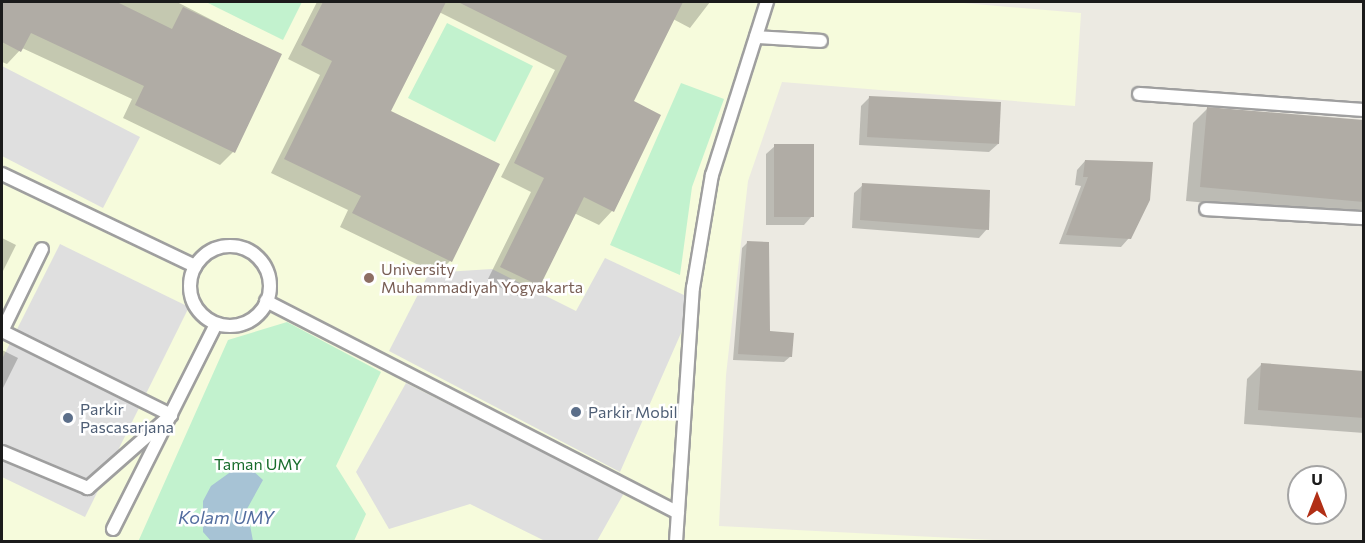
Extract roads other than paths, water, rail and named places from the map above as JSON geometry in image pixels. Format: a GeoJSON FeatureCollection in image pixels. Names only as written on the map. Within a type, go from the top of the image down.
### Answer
{"type":"FeatureCollection","features":[{"type":"Feature","properties":{"kind":"lane"},"geometry":{"type":"LineString","coordinates":[[676,542],[693,288],[712,175],[767,2]]}},
{"type":"Feature","properties":{"kind":"lane"},"geometry":{"type":"LineString","coordinates":[[756,37],[821,41]]}},
{"type":"Feature","properties":{"kind":"lane"},"geometry":{"type":"LineString","coordinates":[[1140,94],[1364,110]]}},
{"type":"Feature","properties":{"kind":"lane"},"geometry":{"type":"LineString","coordinates":[[2,174],[195,266]]}},
{"type":"Feature","properties":{"kind":"lane"},"geometry":{"type":"LineString","coordinates":[[1206,209],[1364,218]]}},
{"type":"Feature","properties":{"kind":"lane"},"geometry":{"type":"LineString","coordinates":[[243,248],[264,264],[271,290],[266,301],[246,323],[216,324],[198,311],[189,289],[195,266],[216,249],[243,248]]}},
{"type":"Feature","properties":{"kind":"lane"},"geometry":{"type":"LineString","coordinates":[[42,249],[2,331],[171,415]]}},
{"type":"Feature","properties":{"kind":"lane"},"geometry":{"type":"LineString","coordinates":[[266,301],[678,513]]}},
{"type":"Feature","properties":{"kind":"lane"},"geometry":{"type":"LineString","coordinates":[[113,528],[216,324]]}},
{"type":"Feature","properties":{"kind":"lane"},"geometry":{"type":"LineString","coordinates":[[2,452],[88,488],[171,415]]}},
{"type":"Feature","properties":{"kind":"water","name":"Kolam UMY"},"geometry":{"type":"Polygon","coordinates":[[[249,467],[263,480],[247,509],[253,541],[211,541],[203,532],[203,501],[211,486],[236,468],[249,467]]]}},
{"type":"Feature","properties":{"kind":"place","name":"University Muhammadiyah Yogyakarta"},"geometry":{"type":"Point","coordinates":[369,278]}},
{"type":"Feature","properties":{"kind":"place","name":"Parkir Mobil"},"geometry":{"type":"Point","coordinates":[576,412]}},
{"type":"Feature","properties":{"kind":"place","name":"Parkir Pascasarjana"},"geometry":{"type":"Point","coordinates":[68,418]}},
{"type":"Feature","properties":{"kind":"park label","name":"Taman UMY"},"geometry":{"type":"Point","coordinates":[258,464]}}]}
